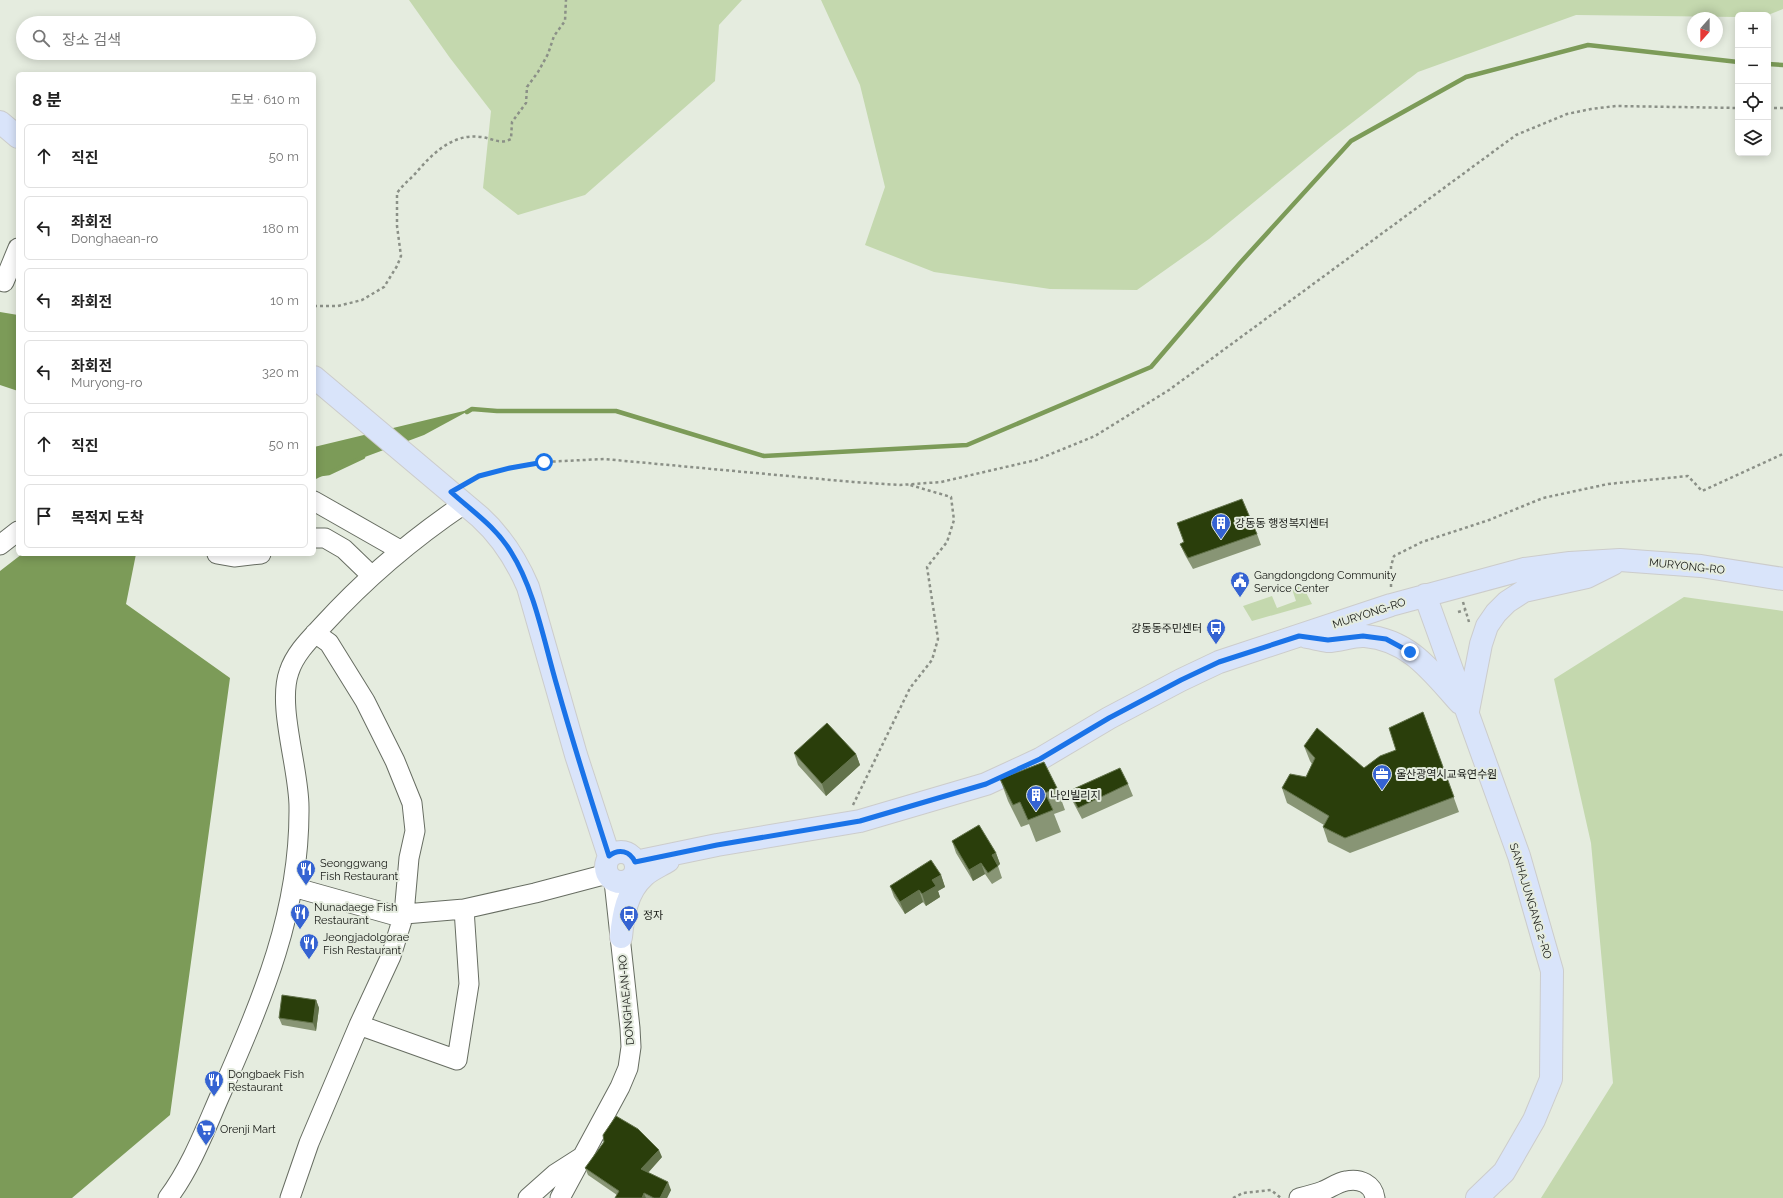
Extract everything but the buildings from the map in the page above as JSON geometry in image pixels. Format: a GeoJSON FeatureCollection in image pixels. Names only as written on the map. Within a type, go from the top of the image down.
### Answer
{"type":"FeatureCollection","features":[{"type":"Feature","properties":{"kind":"main road"},"geometry":{"type":"LineString","coordinates":[[0,122],[16,135]]}},
{"type":"Feature","properties":{"kind":"main road","name":"DONGHAEAN-RO"},"geometry":{"type":"LineString","coordinates":[[316,379],[490,526],[510,550],[528,587],[610,870]]}},
{"type":"Feature","properties":{"kind":"main road"},"geometry":{"type":"LineString","coordinates":[[1468,712],[1481,644],[1487,626],[1496,613],[1507,602],[1524,591],[1587,577],[1620,560]]}},
{"type":"Feature","properties":{"kind":"main road","name":"MURYONG-RO"},"geometry":{"type":"LineString","coordinates":[[610,870],[615,852],[624,852],[630,855],[635,862],[717,845],[844,824],[860,821],[986,784],[1040,759],[1109,718],[1219,662],[1391,605],[1524,569],[1570,563],[1620,560],[1701,566],[1783,579]]}},
{"type":"Feature","properties":{"kind":"main road","name":"SANHAJUNGANG 2-RO"},"geometry":{"type":"LineString","coordinates":[[1425,595],[1519,856],[1552,971],[1551,1080],[1534,1120],[1504,1172],[1477,1198]]}},
{"type":"Feature","properties":{"kind":"main road"},"geometry":{"type":"LineString","coordinates":[[1299,636],[1328,640],[1363,636],[1386,639],[1406,649],[1424,664],[1468,712]]}},
{"type":"Feature","properties":{"kind":"main road"},"geometry":{"type":"LineString","coordinates":[[621,937],[624,915],[635,887],[644,876],[679,854]]}},
{"type":"Feature","properties":{"kind":"street"},"geometry":{"type":"LineString","coordinates":[[7,283],[16,254]]}},
{"type":"Feature","properties":{"kind":"street"},"geometry":{"type":"LineString","coordinates":[[168,1198],[197,1147],[253,1019],[284,930],[293,887],[298,849],[300,806],[299,785],[285,698],[289,671],[298,653],[316,633],[372,576],[457,498]]}},
{"type":"Feature","properties":{"kind":"street"},"geometry":{"type":"LineString","coordinates":[[316,502],[400,550]]}},
{"type":"Feature","properties":{"kind":"street"},"geometry":{"type":"LineString","coordinates":[[0,545],[16,533]]}},
{"type":"Feature","properties":{"kind":"street"},"geometry":{"type":"LineString","coordinates":[[316,538],[325,538],[344,549],[372,576]]}},
{"type":"Feature","properties":{"kind":"street"},"geometry":{"type":"LineString","coordinates":[[228,556],[243,556]]}},
{"type":"Feature","properties":{"kind":"street"},"geometry":{"type":"LineString","coordinates":[[290,1198],[309,1143],[359,1025],[391,956],[404,914],[409,858],[415,831],[412,803],[395,761],[365,701],[329,643],[316,633]]}},
{"type":"Feature","properties":{"kind":"street"},"geometry":{"type":"LineString","coordinates":[[293,887],[393,915],[464,909],[535,893],[610,870]]}},
{"type":"Feature","properties":{"kind":"street","name":"DONGHAEAN-RO"},"geometry":{"type":"LineString","coordinates":[[560,1198],[580,1158],[620,1087],[628,1068],[631,1047],[621,937],[610,870]]}},
{"type":"Feature","properties":{"kind":"street"},"geometry":{"type":"LineString","coordinates":[[359,1025],[457,1060],[469,984],[464,909]]}},
{"type":"Feature","properties":{"kind":"street"},"geometry":{"type":"LineString","coordinates":[[528,1198],[555,1174],[580,1158]]}},
{"type":"Feature","properties":{"kind":"street"},"geometry":{"type":"LineString","coordinates":[[1299,1198],[1347,1181],[1360,1182],[1370,1186],[1374,1191],[1375,1198]]}},
{"type":"Feature","properties":{"kind":"path"},"geometry":{"type":"LineString","coordinates":[[316,306],[338,306],[362,300],[384,287],[397,266],[401,256],[397,226],[397,193],[430,156],[453,141],[465,136],[482,137],[506,142],[511,139],[512,122],[526,103],[528,87],[545,60],[554,36],[565,21],[566,0]]}},
{"type":"Feature","properties":{"kind":"path"},"geometry":{"type":"LineString","coordinates":[[457,498],[479,476],[510,468],[544,462],[604,459],[853,482],[907,484],[941,482],[1036,460],[1095,436],[1169,390],[1516,135],[1568,114],[1590,109],[1616,106],[1735,108]]}},
{"type":"Feature","properties":{"kind":"path"},"geometry":{"type":"LineString","coordinates":[[1771,108],[1783,108]]}},
{"type":"Feature","properties":{"kind":"path"},"geometry":{"type":"LineString","coordinates":[[1391,605],[1391,566],[1394,556],[1422,542],[1476,524],[1544,498],[1608,484],[1688,476],[1702,491],[1783,454]]}},
{"type":"Feature","properties":{"kind":"path"},"geometry":{"type":"LineString","coordinates":[[844,824],[880,746],[910,688],[932,660],[938,639],[927,567],[947,542],[954,520],[951,497],[907,484]]}},
{"type":"Feature","properties":{"kind":"path"},"geometry":{"type":"LineString","coordinates":[[1463,601],[1471,627]]}},
{"type":"Feature","properties":{"kind":"path"},"geometry":{"type":"LineString","coordinates":[[1458,612],[1465,610]]}},
{"type":"Feature","properties":{"kind":"path"},"geometry":{"type":"LineString","coordinates":[[1233,1198],[1243,1192],[1272,1190],[1281,1198]]}},
{"type":"Feature","properties":{"kind":"shaded area"},"geometry":{"type":"Polygon","coordinates":[[[409,0],[742,0],[719,25],[715,81],[585,195],[518,215],[483,188],[491,111],[450,58],[409,0]]]}},
{"type":"Feature","properties":{"kind":"shaded area"},"geometry":{"type":"Polygon","coordinates":[[[821,0],[1783,0],[1783,9],[1771,14],[1771,12],[1735,12],[1735,17],[1723,17],[1723,12],[1687,12],[1687,16],[1576,15],[1418,72],[1327,142],[1209,239],[1137,290],[1050,289],[934,272],[865,245],[885,187],[860,85],[821,0]]]}},
{"type":"Feature","properties":{"kind":"shaded area"},"geometry":{"type":"Polygon","coordinates":[[[0,312],[16,315],[16,390],[0,385],[0,312]]]}},
{"type":"Feature","properties":{"kind":"shaded area"},"geometry":{"type":"Polygon","coordinates":[[[472,409],[424,435],[346,464],[316,479],[316,447],[472,409]]]}},
{"type":"Feature","properties":{"kind":"shaded area"},"geometry":{"type":"Polygon","coordinates":[[[19,556],[136,556],[126,604],[230,678],[170,1115],[72,1198],[0,1198],[0,571],[19,556]]]}},
{"type":"Feature","properties":{"kind":"shaded area"},"geometry":{"type":"Polygon","coordinates":[[[1302,585],[1312,604],[1252,621],[1243,606],[1272,596],[1277,608],[1296,601],[1292,589],[1302,585]]]}},
{"type":"Feature","properties":{"kind":"shaded area"},"geometry":{"type":"Polygon","coordinates":[[[1684,597],[1783,611],[1783,1198],[1541,1198],[1613,1083],[1591,843],[1554,679],[1684,597]]]}},
{"type":"Feature","properties":{"kind":"waterway"},"geometry":{"type":"LineString","coordinates":[[467,412],[472,409],[497,411],[616,411],[764,456],[967,445],[1151,367],[1240,263],[1351,141],[1466,77],[1588,45],[1735,62]]}},
{"type":"Feature","properties":{"kind":"waterway"},"geometry":{"type":"LineString","coordinates":[[1771,64],[1783,65]]}},
{"type":"Feature","properties":{"kind":"waterway"},"geometry":{"type":"LineString","coordinates":[[316,475],[329,473],[363,457]]}},
{"type":"Feature","properties":{"kind":"place","name":"강동동 행정복지센터"},"geometry":{"type":"Point","coordinates":[1221,540]}},
{"type":"Feature","properties":{"kind":"place","name":"Gangdongdong Community Service Center"},"geometry":{"type":"Point","coordinates":[1240,598]}},
{"type":"Feature","properties":{"kind":"place","name":"강동동주민센터"},"geometry":{"type":"Point","coordinates":[1216,645]}},
{"type":"Feature","properties":{"kind":"place","name":"울산광역시교육연수원"},"geometry":{"type":"Point","coordinates":[1382,791]}},
{"type":"Feature","properties":{"kind":"place","name":"나인빌리지"},"geometry":{"type":"Point","coordinates":[1036,812]}},
{"type":"Feature","properties":{"kind":"place","name":"Seonggwang Fish Restaurant"},"geometry":{"type":"Point","coordinates":[306,886]}},
{"type":"Feature","properties":{"kind":"place","name":"Nunadaege Fish Restaurant"},"geometry":{"type":"Point","coordinates":[300,930]}},
{"type":"Feature","properties":{"kind":"place","name":"정자"},"geometry":{"type":"Point","coordinates":[629,932]}},
{"type":"Feature","properties":{"kind":"place","name":"Jeongjadolgorae Fish Restaurant"},"geometry":{"type":"Point","coordinates":[309,960]}},
{"type":"Feature","properties":{"kind":"place","name":"Dongbaek Fish Restaurant"},"geometry":{"type":"Point","coordinates":[214,1097]}},
{"type":"Feature","properties":{"kind":"place","name":"Orenji Mart"},"geometry":{"type":"Point","coordinates":[206,1146]}},
{"type":"Feature","properties":{"kind":"route"},"geometry":{"type":"LineString","coordinates":[[544,462],[510,468],[479,476],[451,492],[490,526],[510,550],[519,566],[528,587],[576,755],[609,856],[615,852],[624,852],[628,853],[635,860],[635,862],[717,845],[860,821],[986,784],[1040,759],[1109,718],[1219,662],[1299,636],[1328,640],[1363,636],[1386,639],[1410,652]]}}]}
